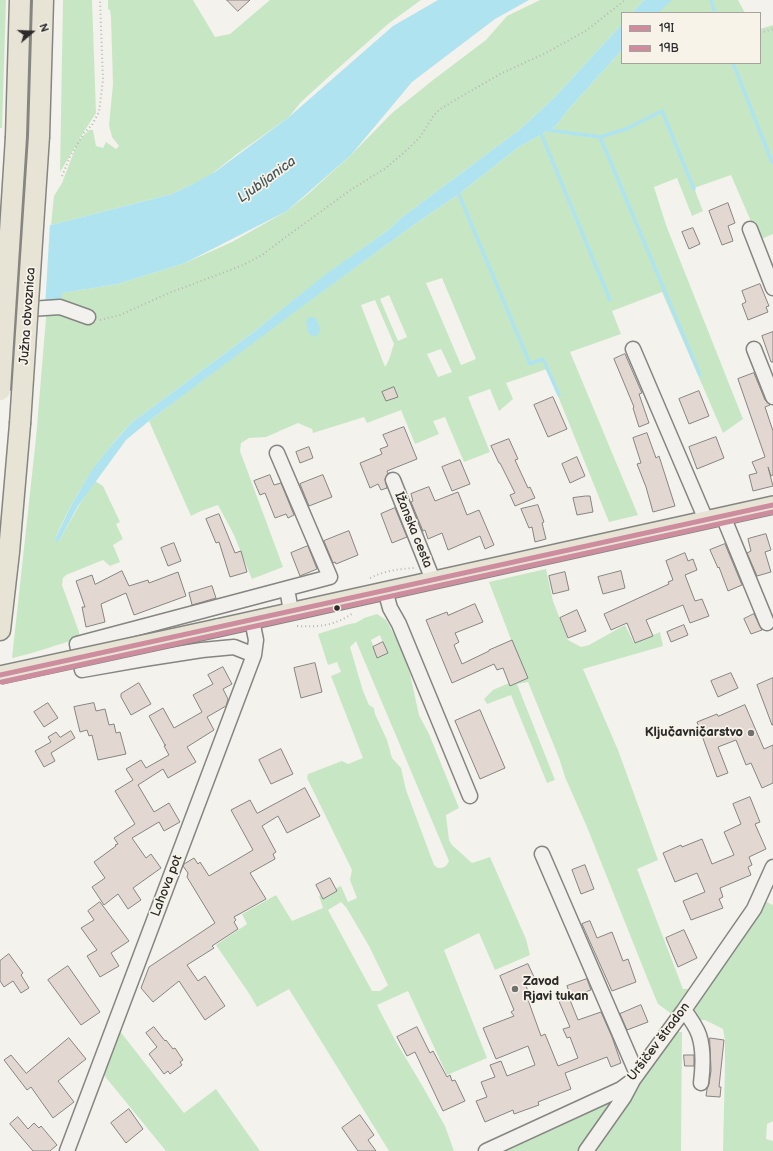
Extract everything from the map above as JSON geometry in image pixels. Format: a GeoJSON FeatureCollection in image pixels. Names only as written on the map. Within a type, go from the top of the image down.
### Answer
{"type":"FeatureCollection","features":[{"type":"Feature","properties":{"kind":"highway","name":"Južna obvoznica"},"geometry":{"type":"LineString","coordinates":[[0,390],[16,137],[20,0]]}},
{"type":"Feature","properties":{"kind":"highway","name":"Južna obvoznica"},"geometry":{"type":"LineString","coordinates":[[0,630],[9,552],[20,424],[39,136],[43,0]]}},
{"type":"Feature","properties":{"kind":"main road","name":"Ižanska cesta"},"geometry":{"type":"LineString","coordinates":[[0,675],[773,505]]}},
{"type":"Feature","properties":{"kind":"street"},"geometry":{"type":"LineString","coordinates":[[750,229],[773,288]]}},
{"type":"Feature","properties":{"kind":"street"},"geometry":{"type":"LineString","coordinates":[[0,310],[60,307],[88,317]]}},
{"type":"Feature","properties":{"kind":"street"},"geometry":{"type":"LineString","coordinates":[[633,349],[706,520]]}},
{"type":"Feature","properties":{"kind":"street"},"geometry":{"type":"LineString","coordinates":[[754,349],[773,397]]}},
{"type":"Feature","properties":{"kind":"street"},"geometry":{"type":"LineString","coordinates":[[254,655],[234,647],[202,650],[82,670],[77,644],[330,578],[277,453]]}},
{"type":"Feature","properties":{"kind":"street","name":"Ižanska cesta"},"geometry":{"type":"LineString","coordinates":[[393,480],[433,580]]}},
{"type":"Feature","properties":{"kind":"street"},"geometry":{"type":"LineString","coordinates":[[723,516],[767,623]]}},
{"type":"Feature","properties":{"kind":"street"},"geometry":{"type":"LineString","coordinates":[[287,589],[291,611]]}},
{"type":"Feature","properties":{"kind":"street"},"geometry":{"type":"LineString","coordinates":[[385,590],[390,608],[399,624],[470,796]]}},
{"type":"Feature","properties":{"kind":"street","name":"Lahova pot"},"geometry":{"type":"LineString","coordinates":[[67,1151],[254,655],[256,640],[252,620]]}},
{"type":"Feature","properties":{"kind":"street"},"geometry":{"type":"LineString","coordinates":[[542,854],[635,1077],[624,1097],[586,1151]]}},
{"type":"Feature","properties":{"kind":"street","name":"Uršičev štradon"},"geometry":{"type":"LineString","coordinates":[[486,1151],[621,1089],[635,1077],[684,1010],[754,909],[773,868]]}},
{"type":"Feature","properties":{"kind":"street"},"geometry":{"type":"LineString","coordinates":[[684,1010],[692,1021],[699,1035],[703,1062],[701,1083]]}},
{"type":"Feature","properties":{"kind":"path"},"geometry":{"type":"LineString","coordinates":[[62,176],[80,139],[92,125],[99,112],[103,80],[100,0]]}},
{"type":"Feature","properties":{"kind":"path"},"geometry":{"type":"LineString","coordinates":[[88,317],[101,320],[120,315],[169,293],[241,266],[262,255],[352,189],[386,168],[420,137],[434,115],[440,109],[500,74],[546,53],[587,30],[625,0]]}},
{"type":"Feature","properties":{"kind":"path"},"geometry":{"type":"LineString","coordinates":[[761,33],[773,29]]}},
{"type":"Feature","properties":{"kind":"green space"},"geometry":{"type":"Polygon","coordinates":[[[0,0],[6,0],[2,128],[0,128],[0,0]]]}},
{"type":"Feature","properties":{"kind":"green space"},"geometry":{"type":"Polygon","coordinates":[[[63,0],[92,0],[96,113],[78,141],[89,130],[93,130],[96,146],[103,148],[106,142],[116,149],[119,146],[112,137],[109,125],[113,84],[111,17],[110,10],[108,9],[108,0],[193,0],[215,37],[230,34],[270,0],[421,0],[388,24],[301,102],[289,117],[237,154],[208,177],[172,194],[51,225],[54,196],[62,183],[77,144],[60,172],[63,0]]]}},
{"type":"Feature","properties":{"kind":"green space"},"geometry":{"type":"Polygon","coordinates":[[[540,0],[644,0],[633,12],[621,12],[621,25],[553,99],[519,130],[401,218],[387,231],[327,274],[251,334],[131,423],[97,464],[87,479],[69,509],[54,541],[59,541],[81,502],[95,481],[103,486],[120,522],[116,524],[123,539],[113,545],[120,562],[110,566],[103,560],[66,575],[63,578],[62,585],[79,632],[79,638],[12,658],[36,438],[47,306],[61,293],[118,284],[185,263],[232,242],[287,211],[351,155],[392,113],[486,40],[507,16],[540,0]]]}},
{"type":"Feature","properties":{"kind":"green space"},"geometry":{"type":"Polygon","coordinates":[[[670,0],[738,0],[744,12],[658,12],[670,0]]]}},
{"type":"Feature","properties":{"kind":"green space"},"geometry":{"type":"Polygon","coordinates":[[[773,25],[773,234],[759,240],[731,175],[694,188],[703,211],[692,216],[677,178],[654,187],[666,225],[743,419],[723,433],[662,292],[612,311],[621,334],[570,352],[638,515],[609,522],[547,369],[506,383],[513,399],[499,411],[490,389],[468,397],[490,452],[464,462],[445,417],[433,421],[439,434],[415,444],[401,410],[367,423],[364,417],[313,433],[312,429],[298,423],[266,437],[249,438],[241,443],[240,451],[283,567],[252,579],[234,535],[218,505],[191,516],[149,421],[276,325],[415,224],[459,194],[519,147],[556,126],[567,111],[621,51],[621,64],[761,64],[761,29],[773,25]],[[442,278],[426,283],[461,365],[476,359],[442,278]],[[389,295],[380,299],[398,341],[407,337],[389,295]],[[375,300],[361,305],[385,367],[394,344],[375,300]],[[441,349],[427,354],[438,377],[452,372],[441,349]]]}},
{"type":"Feature","properties":{"kind":"green space"},"geometry":{"type":"Polygon","coordinates":[[[546,569],[553,601],[568,640],[581,647],[589,645],[625,625],[634,643],[660,632],[663,646],[583,669],[618,750],[658,860],[637,869],[683,989],[688,989],[691,992],[673,1015],[658,1004],[587,827],[565,777],[559,758],[528,682],[517,684],[555,780],[547,783],[511,695],[487,704],[484,699],[493,690],[525,676],[489,582],[546,569]]]}},
{"type":"Feature","properties":{"kind":"green space"},"geometry":{"type":"Polygon","coordinates":[[[377,614],[386,620],[401,647],[410,674],[419,715],[429,734],[459,808],[446,815],[449,840],[452,845],[472,863],[490,857],[526,939],[530,955],[495,970],[479,933],[444,950],[487,1058],[447,1075],[408,991],[377,1005],[395,1040],[445,1126],[454,1151],[389,1151],[289,989],[257,1007],[216,945],[247,924],[242,914],[276,895],[292,921],[323,908],[319,896],[341,886],[348,902],[357,898],[350,880],[352,870],[307,778],[308,774],[342,761],[348,764],[363,758],[331,676],[341,672],[337,662],[328,665],[318,634],[356,623],[364,618],[377,614]],[[380,635],[371,640],[376,652],[385,648],[380,635]],[[356,641],[350,647],[363,691],[369,705],[374,708],[375,714],[387,740],[392,758],[401,768],[406,790],[434,865],[438,868],[446,866],[449,861],[356,641]],[[341,902],[328,910],[372,991],[380,991],[388,985],[369,946],[346,907],[341,902]]]}},
{"type":"Feature","properties":{"kind":"green space"},"geometry":{"type":"Polygon","coordinates":[[[763,900],[773,905],[773,1121],[767,1124],[766,1139],[773,1141],[773,1151],[723,1151],[725,1041],[723,1029],[705,1020],[697,1020],[691,1009],[763,900]]]}},
{"type":"Feature","properties":{"kind":"green space"},"geometry":{"type":"Polygon","coordinates":[[[119,1030],[184,1113],[216,1089],[260,1151],[166,1151],[103,1074],[119,1030]]]}},
{"type":"Feature","properties":{"kind":"green space"},"geometry":{"type":"Polygon","coordinates":[[[675,1032],[682,1032],[681,1151],[590,1151],[675,1032]]]}},
{"type":"Feature","properties":{"kind":"green space"},"geometry":{"type":"Polygon","coordinates":[[[620,1094],[582,1151],[493,1151],[620,1094]]]}},
{"type":"Feature","properties":{"kind":"water","name":"Ljubljanica"},"geometry":{"type":"Polygon","coordinates":[[[438,0],[529,0],[495,19],[412,82],[351,155],[287,211],[185,263],[118,284],[62,293],[62,303],[47,306],[0,226],[51,225],[172,194],[191,185],[215,172],[289,117],[393,26],[438,0]]]}},
{"type":"Feature","properties":{"kind":"water"},"geometry":{"type":"Polygon","coordinates":[[[644,0],[672,0],[659,12],[633,12],[644,0]]]}},
{"type":"Feature","properties":{"kind":"water"},"geometry":{"type":"Polygon","coordinates":[[[621,25],[621,51],[567,111],[556,126],[519,147],[459,194],[415,224],[292,314],[149,421],[126,440],[78,506],[59,541],[54,541],[72,504],[92,470],[131,423],[251,334],[326,274],[387,231],[401,218],[519,130],[553,99],[621,25]]]}},
{"type":"Feature","properties":{"kind":"water"},"geometry":{"type":"Polygon","coordinates":[[[308,318],[316,318],[320,329],[318,335],[314,337],[309,334],[306,323],[308,318]]]}},
{"type":"Feature","properties":{"kind":"pier"},"geometry":{"type":"Polygon","coordinates":[[[50,223],[45,308],[0,307],[0,224],[50,223]]]}},
{"type":"Feature","properties":{"kind":"building"},"geometry":{"type":"Polygon","coordinates":[[[227,0],[250,0],[238,11],[227,0]]]}},
{"type":"Feature","properties":{"kind":"building"},"geometry":{"type":"Polygon","coordinates":[[[728,203],[735,223],[728,226],[733,241],[722,245],[709,211],[728,203]]]}},
{"type":"Feature","properties":{"kind":"building"},"geometry":{"type":"Polygon","coordinates":[[[693,228],[700,244],[689,249],[682,232],[693,228]]]}},
{"type":"Feature","properties":{"kind":"building"},"geometry":{"type":"Polygon","coordinates":[[[760,284],[769,306],[766,307],[768,312],[748,320],[742,304],[746,302],[742,291],[760,284]]]}},
{"type":"Feature","properties":{"kind":"building"},"geometry":{"type":"Polygon","coordinates":[[[773,332],[773,362],[771,362],[762,336],[773,332]]]}},
{"type":"Feature","properties":{"kind":"building"},"geometry":{"type":"Polygon","coordinates":[[[625,354],[642,393],[639,394],[649,423],[639,427],[633,408],[634,407],[614,359],[625,354]]]}},
{"type":"Feature","properties":{"kind":"building"},"geometry":{"type":"Polygon","coordinates":[[[754,373],[765,400],[770,405],[765,407],[773,431],[773,475],[771,476],[768,467],[773,486],[753,491],[749,475],[757,473],[752,462],[765,457],[738,379],[754,373]]]}},
{"type":"Feature","properties":{"kind":"building"},"geometry":{"type":"Polygon","coordinates":[[[394,387],[398,397],[386,401],[382,392],[394,387]]]}},
{"type":"Feature","properties":{"kind":"building"},"geometry":{"type":"Polygon","coordinates":[[[699,391],[709,416],[689,424],[679,399],[699,391]]]}},
{"type":"Feature","properties":{"kind":"building"},"geometry":{"type":"Polygon","coordinates":[[[553,397],[567,429],[548,437],[534,405],[553,397]]]}},
{"type":"Feature","properties":{"kind":"building"},"geometry":{"type":"Polygon","coordinates":[[[404,427],[417,459],[387,471],[388,473],[385,479],[387,488],[381,490],[378,484],[370,488],[360,463],[382,454],[380,449],[388,446],[383,435],[404,427]]]}},
{"type":"Feature","properties":{"kind":"building"},"geometry":{"type":"Polygon","coordinates":[[[647,433],[656,458],[659,456],[675,506],[653,512],[646,487],[637,464],[641,463],[633,438],[647,433]]]}},
{"type":"Feature","properties":{"kind":"building"},"geometry":{"type":"Polygon","coordinates":[[[716,437],[724,458],[697,469],[689,447],[716,437]]]}},
{"type":"Feature","properties":{"kind":"building"},"geometry":{"type":"Polygon","coordinates":[[[509,439],[518,459],[515,460],[528,488],[530,487],[535,498],[515,506],[510,495],[515,493],[491,446],[509,439]]]}},
{"type":"Feature","properties":{"kind":"building"},"geometry":{"type":"Polygon","coordinates":[[[309,447],[313,458],[300,463],[296,452],[309,447]]]}},
{"type":"Feature","properties":{"kind":"building"},"geometry":{"type":"Polygon","coordinates":[[[577,457],[585,476],[570,483],[562,464],[577,457]]]}},
{"type":"Feature","properties":{"kind":"building"},"geometry":{"type":"Polygon","coordinates":[[[460,460],[470,484],[452,491],[442,467],[460,460]]]}},
{"type":"Feature","properties":{"kind":"building"},"geometry":{"type":"Polygon","coordinates":[[[270,475],[274,485],[281,483],[294,515],[288,518],[286,514],[275,518],[265,493],[260,495],[254,481],[270,475]]]}},
{"type":"Feature","properties":{"kind":"building"},"geometry":{"type":"Polygon","coordinates":[[[323,475],[332,497],[309,506],[300,484],[323,475]]]}},
{"type":"Feature","properties":{"kind":"building"},"geometry":{"type":"Polygon","coordinates":[[[429,487],[435,501],[458,492],[467,515],[479,510],[494,545],[485,549],[480,536],[448,550],[442,533],[428,539],[425,530],[423,531],[411,502],[413,501],[411,494],[429,487]]]}},
{"type":"Feature","properties":{"kind":"building"},"geometry":{"type":"Polygon","coordinates":[[[590,496],[593,512],[577,515],[573,498],[590,496]]]}},
{"type":"Feature","properties":{"kind":"building"},"geometry":{"type":"Polygon","coordinates":[[[538,505],[544,522],[542,523],[546,539],[535,542],[532,527],[529,528],[521,509],[538,505]]]}},
{"type":"Feature","properties":{"kind":"building"},"geometry":{"type":"Polygon","coordinates":[[[395,508],[407,537],[392,543],[381,514],[395,508]]]}},
{"type":"Feature","properties":{"kind":"building"},"geometry":{"type":"Polygon","coordinates":[[[219,514],[235,553],[241,551],[247,572],[230,577],[219,542],[216,543],[206,519],[219,514]]]}},
{"type":"Feature","properties":{"kind":"building"},"geometry":{"type":"Polygon","coordinates":[[[349,531],[358,555],[336,564],[335,562],[333,563],[324,541],[349,531]]]}},
{"type":"Feature","properties":{"kind":"building"},"geometry":{"type":"Polygon","coordinates":[[[766,534],[771,550],[765,552],[771,572],[757,576],[747,553],[751,551],[748,539],[766,534]]]}},
{"type":"Feature","properties":{"kind":"building"},"geometry":{"type":"Polygon","coordinates":[[[174,543],[181,561],[168,566],[161,548],[174,543]]]}},
{"type":"Feature","properties":{"kind":"building"},"geometry":{"type":"Polygon","coordinates":[[[725,544],[742,585],[728,591],[719,567],[718,568],[710,550],[725,544]]]}},
{"type":"Feature","properties":{"kind":"building"},"geometry":{"type":"Polygon","coordinates":[[[308,546],[317,569],[300,576],[291,553],[308,546]]]}},
{"type":"Feature","properties":{"kind":"building"},"geometry":{"type":"Polygon","coordinates":[[[685,553],[688,561],[693,559],[697,570],[685,575],[695,601],[702,599],[709,616],[690,623],[683,605],[646,620],[653,636],[635,643],[627,623],[611,630],[604,614],[669,584],[668,582],[673,580],[666,561],[685,553]]]}},
{"type":"Feature","properties":{"kind":"building"},"geometry":{"type":"Polygon","coordinates":[[[122,571],[129,586],[148,580],[149,583],[178,572],[186,596],[134,615],[126,593],[101,604],[105,622],[86,627],[82,607],[85,607],[76,581],[92,575],[95,584],[122,571]]]}},
{"type":"Feature","properties":{"kind":"building"},"geometry":{"type":"Polygon","coordinates":[[[621,571],[625,588],[603,594],[598,577],[621,571]]]}},
{"type":"Feature","properties":{"kind":"building"},"geometry":{"type":"Polygon","coordinates":[[[565,572],[569,590],[553,594],[549,576],[565,572]]]}},
{"type":"Feature","properties":{"kind":"building"},"geometry":{"type":"Polygon","coordinates":[[[212,586],[216,598],[192,605],[189,593],[212,586]]]}},
{"type":"Feature","properties":{"kind":"building"},"geometry":{"type":"Polygon","coordinates":[[[475,604],[483,622],[455,633],[459,642],[454,645],[462,664],[512,640],[528,678],[510,686],[503,668],[497,670],[494,664],[452,683],[426,620],[447,612],[448,615],[475,604]]]}},
{"type":"Feature","properties":{"kind":"building"},"geometry":{"type":"Polygon","coordinates":[[[577,610],[586,631],[568,638],[560,618],[577,610]]]}},
{"type":"Feature","properties":{"kind":"building"},"geometry":{"type":"Polygon","coordinates":[[[754,614],[762,630],[751,634],[744,619],[754,614]]]}},
{"type":"Feature","properties":{"kind":"building"},"geometry":{"type":"Polygon","coordinates":[[[684,625],[688,635],[671,642],[667,632],[684,625]]]}},
{"type":"Feature","properties":{"kind":"building"},"geometry":{"type":"Polygon","coordinates":[[[383,642],[388,653],[377,658],[373,647],[383,642]]]}},
{"type":"Feature","properties":{"kind":"building"},"geometry":{"type":"Polygon","coordinates":[[[315,663],[322,692],[301,698],[294,668],[315,663]]]}},
{"type":"Feature","properties":{"kind":"building"},"geometry":{"type":"Polygon","coordinates":[[[223,667],[232,684],[223,689],[228,699],[226,706],[207,717],[214,730],[187,747],[196,762],[168,778],[163,769],[138,785],[154,812],[169,803],[180,822],[164,831],[159,822],[132,838],[146,858],[151,854],[161,868],[133,888],[141,900],[128,909],[118,894],[104,905],[92,887],[105,878],[94,862],[118,844],[114,838],[135,824],[115,791],[133,780],[126,769],[141,760],[146,768],[169,755],[164,746],[166,745],[149,716],[163,708],[174,728],[202,712],[193,695],[213,684],[208,675],[223,667]]]}},
{"type":"Feature","properties":{"kind":"building"},"geometry":{"type":"Polygon","coordinates":[[[731,673],[738,688],[718,697],[711,681],[731,673]]]}},
{"type":"Feature","properties":{"kind":"building"},"geometry":{"type":"Polygon","coordinates":[[[773,678],[773,725],[772,725],[757,685],[773,678]]]}},
{"type":"Feature","properties":{"kind":"building"},"geometry":{"type":"Polygon","coordinates":[[[139,683],[151,704],[131,715],[121,697],[121,694],[139,683]]]}},
{"type":"Feature","properties":{"kind":"building"},"geometry":{"type":"Polygon","coordinates":[[[48,703],[58,718],[44,727],[34,712],[48,703]]]}},
{"type":"Feature","properties":{"kind":"building"},"geometry":{"type":"Polygon","coordinates":[[[94,703],[96,711],[105,709],[109,725],[114,724],[116,733],[120,732],[126,754],[98,760],[92,735],[89,736],[87,730],[80,732],[74,707],[94,703]]]}},
{"type":"Feature","properties":{"kind":"building"},"geometry":{"type":"Polygon","coordinates":[[[745,705],[764,749],[773,745],[773,783],[762,788],[751,763],[746,765],[736,740],[718,747],[728,773],[717,777],[697,722],[717,714],[718,716],[745,705]]]}},
{"type":"Feature","properties":{"kind":"building"},"geometry":{"type":"Polygon","coordinates":[[[480,710],[505,768],[480,779],[455,721],[480,710]]]}},
{"type":"Feature","properties":{"kind":"building"},"geometry":{"type":"Polygon","coordinates":[[[71,731],[75,738],[51,753],[55,761],[44,767],[35,751],[51,742],[48,737],[56,732],[60,737],[71,731]]]}},
{"type":"Feature","properties":{"kind":"building"},"geometry":{"type":"Polygon","coordinates":[[[281,749],[293,774],[271,784],[259,760],[281,749]]]}},
{"type":"Feature","properties":{"kind":"building"},"geometry":{"type":"Polygon","coordinates":[[[305,788],[320,816],[287,833],[278,816],[262,826],[276,852],[273,854],[275,859],[250,873],[266,899],[234,917],[236,920],[234,922],[238,929],[212,946],[214,948],[187,965],[198,981],[205,976],[225,1006],[205,1020],[179,981],[153,1002],[141,988],[149,967],[215,923],[187,877],[188,873],[183,866],[184,864],[194,858],[198,864],[200,862],[209,876],[253,850],[231,810],[250,800],[257,813],[305,788]]]}},
{"type":"Feature","properties":{"kind":"building"},"geometry":{"type":"Polygon","coordinates":[[[750,797],[760,822],[755,824],[766,849],[749,857],[752,865],[748,867],[751,875],[720,888],[723,897],[719,899],[723,908],[691,920],[683,901],[705,892],[697,873],[675,882],[663,853],[681,845],[682,847],[702,839],[712,864],[734,855],[724,832],[741,824],[733,804],[750,797]]]}},
{"type":"Feature","properties":{"kind":"building"},"geometry":{"type":"Polygon","coordinates":[[[585,865],[594,889],[581,894],[572,870],[585,865]]]}},
{"type":"Feature","properties":{"kind":"building"},"geometry":{"type":"Polygon","coordinates":[[[330,878],[337,891],[323,899],[316,885],[330,878]]]}},
{"type":"Feature","properties":{"kind":"building"},"geometry":{"type":"Polygon","coordinates":[[[100,902],[129,941],[111,953],[119,966],[100,977],[87,956],[97,950],[81,928],[94,920],[88,911],[100,902]]]}},
{"type":"Feature","properties":{"kind":"building"},"geometry":{"type":"Polygon","coordinates":[[[590,921],[597,938],[612,932],[623,961],[628,959],[636,982],[612,991],[582,924],[590,921]]]}},
{"type":"Feature","properties":{"kind":"building"},"geometry":{"type":"Polygon","coordinates":[[[684,930],[697,958],[678,967],[666,938],[684,930]]]}},
{"type":"Feature","properties":{"kind":"building"},"geometry":{"type":"Polygon","coordinates":[[[9,954],[23,973],[21,975],[29,988],[21,993],[13,981],[4,987],[0,981],[0,961],[9,954]]]}},
{"type":"Feature","properties":{"kind":"building"},"geometry":{"type":"Polygon","coordinates":[[[528,964],[534,977],[524,981],[530,996],[527,997],[541,1036],[545,1034],[558,1066],[578,1058],[570,1037],[567,1038],[563,1029],[570,1027],[558,999],[568,995],[578,1020],[601,1012],[621,1063],[611,1067],[607,1057],[565,1073],[571,1089],[538,1102],[539,1105],[514,1114],[513,1110],[485,1122],[476,1101],[487,1097],[481,1082],[495,1077],[490,1065],[501,1061],[507,1076],[535,1065],[528,1046],[496,1059],[483,1028],[514,1016],[511,1012],[514,1010],[500,976],[528,964]]]}},
{"type":"Feature","properties":{"kind":"building"},"geometry":{"type":"Polygon","coordinates":[[[68,966],[100,1012],[81,1025],[48,980],[68,966]]]}},
{"type":"Feature","properties":{"kind":"building"},"geometry":{"type":"Polygon","coordinates":[[[587,979],[591,990],[571,997],[567,986],[587,979]]]}},
{"type":"Feature","properties":{"kind":"building"},"geometry":{"type":"Polygon","coordinates":[[[641,1005],[648,1022],[627,1030],[620,1014],[641,1005]]]}},
{"type":"Feature","properties":{"kind":"building"},"geometry":{"type":"Polygon","coordinates":[[[154,1027],[173,1049],[175,1048],[183,1060],[180,1062],[182,1065],[170,1074],[168,1071],[164,1074],[149,1054],[157,1047],[146,1033],[154,1027]]]}},
{"type":"Feature","properties":{"kind":"building"},"geometry":{"type":"Polygon","coordinates":[[[417,1027],[430,1053],[433,1051],[447,1077],[450,1075],[452,1081],[455,1080],[465,1101],[443,1111],[415,1052],[407,1056],[397,1037],[417,1027]]]}},
{"type":"Feature","properties":{"kind":"building"},"geometry":{"type":"Polygon","coordinates":[[[69,1038],[86,1059],[58,1081],[74,1102],[53,1118],[31,1087],[27,1090],[4,1060],[11,1055],[26,1073],[69,1038]]]}},
{"type":"Feature","properties":{"kind":"building"},"geometry":{"type":"Polygon","coordinates":[[[710,1038],[724,1040],[719,1087],[721,1087],[720,1097],[706,1096],[711,1071],[710,1038]]]}},
{"type":"Feature","properties":{"kind":"building"},"geometry":{"type":"Polygon","coordinates":[[[684,1055],[694,1055],[694,1066],[685,1066],[684,1055]]]}},
{"type":"Feature","properties":{"kind":"building"},"geometry":{"type":"Polygon","coordinates":[[[129,1109],[143,1129],[126,1143],[111,1123],[129,1109]]]}},
{"type":"Feature","properties":{"kind":"building"},"geometry":{"type":"Polygon","coordinates":[[[360,1115],[374,1135],[368,1140],[376,1151],[358,1151],[342,1128],[360,1115]]]}},
{"type":"Feature","properties":{"kind":"building"},"geometry":{"type":"Polygon","coordinates":[[[18,1117],[28,1129],[34,1123],[39,1128],[41,1126],[57,1145],[50,1151],[33,1151],[10,1124],[18,1117]]]}},
{"type":"Feature","properties":{"kind":"waterway"},"geometry":{"type":"LineString","coordinates":[[711,0],[715,12]]}},
{"type":"Feature","properties":{"kind":"waterway"},"geometry":{"type":"LineString","coordinates":[[733,64],[772,162]]}},
{"type":"Feature","properties":{"kind":"waterway"},"geometry":{"type":"LineString","coordinates":[[545,127],[548,130],[600,137],[626,129],[662,111],[694,189]]}},
{"type":"Feature","properties":{"kind":"waterway"},"geometry":{"type":"LineString","coordinates":[[540,131],[610,300]]}},
{"type":"Feature","properties":{"kind":"waterway"},"geometry":{"type":"LineString","coordinates":[[600,137],[700,375]]}},
{"type":"Feature","properties":{"kind":"waterway"},"geometry":{"type":"LineString","coordinates":[[457,190],[530,364],[543,359],[559,395]]}},
{"type":"Feature","properties":{"kind":"transit line","name":"19I"},"geometry":{"type":"LineString","coordinates":[[0,675],[773,505]]}},
{"type":"Feature","properties":{"kind":"transit line","name":"19B"},"geometry":{"type":"LineString","coordinates":[[2,682],[773,512]]}},
{"type":"Feature","properties":{"kind":"place","name":"Ključavničarstvo"},"geometry":{"type":"Point","coordinates":[751,733]}},
{"type":"Feature","properties":{"kind":"place","name":"Zavod Rjavi tukan"},"geometry":{"type":"Point","coordinates":[515,989]}}]}
